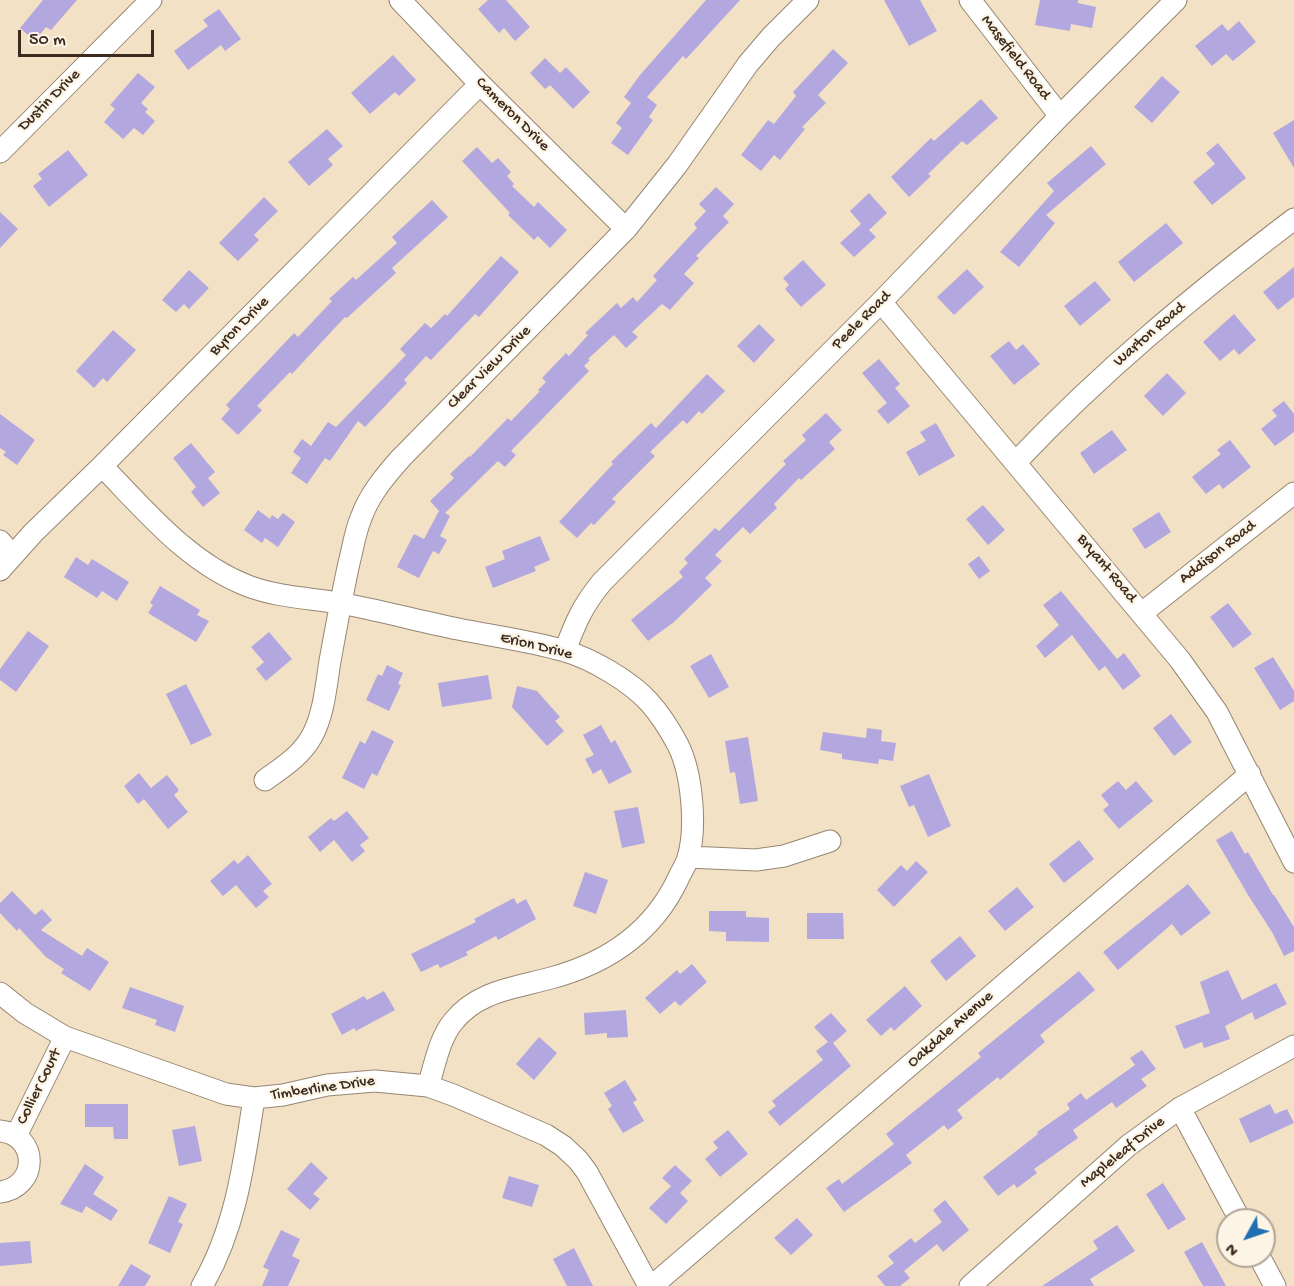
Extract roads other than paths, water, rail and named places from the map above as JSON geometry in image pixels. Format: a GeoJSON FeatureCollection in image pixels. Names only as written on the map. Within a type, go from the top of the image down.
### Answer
{"type":"FeatureCollection","features":[{"type":"Feature","properties":{"kind":"street","name":"Dustin Drive"},"geometry":{"type":"LineString","coordinates":[[0,152],[152,0]]}},
{"type":"Feature","properties":{"kind":"street","name":"Cameron Drive"},"geometry":{"type":"LineString","coordinates":[[400,0],[480,84],[626,229]]}},
{"type":"Feature","properties":{"kind":"street","name":"Clear View Drive"},"geometry":{"type":"LineString","coordinates":[[265,780],[299,754],[315,728],[324,701],[340,603],[360,519],[383,479],[626,229],[677,165],[748,64],[808,0]]}},
{"type":"Feature","properties":{"kind":"street","name":"Masefield Road"},"geometry":{"type":"LineString","coordinates":[[970,0],[1060,116]]}},
{"type":"Feature","properties":{"kind":"street","name":"Peele Road"},"geometry":{"type":"LineString","coordinates":[[565,651],[575,620],[586,601],[602,582],[881,302],[1060,116],[1176,0]]}},
{"type":"Feature","properties":{"kind":"street","name":"Byron Drive"},"geometry":{"type":"LineString","coordinates":[[4,556],[102,466],[480,84]]}},
{"type":"Feature","properties":{"kind":"street","name":"Warton Road"},"geometry":{"type":"LineString","coordinates":[[1016,462],[1063,413],[1140,343],[1221,274],[1294,219]]}},
{"type":"Feature","properties":{"kind":"street","name":"Bryant Road"},"geometry":{"type":"LineString","coordinates":[[881,302],[1180,660],[1217,712],[1294,862]]}},
{"type":"Feature","properties":{"kind":"street","name":"Erion Drive"},"geometry":{"type":"LineString","coordinates":[[102,466],[179,543],[209,565],[250,587],[273,593],[340,603],[565,651],[611,672],[648,701],[670,731],[684,757],[690,779],[691,829],[688,857],[673,890],[647,926],[630,941],[592,964],[552,978],[492,993],[478,1000],[463,1011],[446,1033],[428,1086]]}},
{"type":"Feature","properties":{"kind":"street","name":"Addison Road"},"geometry":{"type":"LineString","coordinates":[[1142,613],[1294,493]]}},
{"type":"Feature","properties":{"kind":"street","name":"Oakdale Avenue"},"geometry":{"type":"LineString","coordinates":[[650,1286],[1250,774]]}},
{"type":"Feature","properties":{"kind":"street"},"geometry":{"type":"LineString","coordinates":[[688,857],[756,860],[784,856],[831,841]]}},
{"type":"Feature","properties":{"kind":"street","name":"Timberline Drive"},"geometry":{"type":"LineString","coordinates":[[0,993],[25,1014],[64,1037],[226,1094],[254,1098],[284,1095],[327,1085],[375,1081],[428,1086],[546,1135],[578,1160],[594,1182],[650,1286]]}},
{"type":"Feature","properties":{"kind":"street","name":"Collier Court"},"geometry":{"type":"LineString","coordinates":[[0,1192],[16,1187],[28,1172],[28,1152],[21,1140],[8,1134],[64,1037]]}},
{"type":"Feature","properties":{"kind":"street","name":"Mapleleaf Drive"},"geometry":{"type":"LineString","coordinates":[[970,1286],[1129,1145],[1180,1108],[1294,1046]]}},
{"type":"Feature","properties":{"kind":"street"},"geometry":{"type":"LineString","coordinates":[[202,1286],[222,1245],[236,1204],[254,1098]]}},
{"type":"Feature","properties":{"kind":"street"},"geometry":{"type":"LineString","coordinates":[[1180,1108],[1234,1208]]}},
{"type":"Feature","properties":{"kind":"street"},"geometry":{"type":"LineString","coordinates":[[1265,1268],[1275,1286]]}}]}
